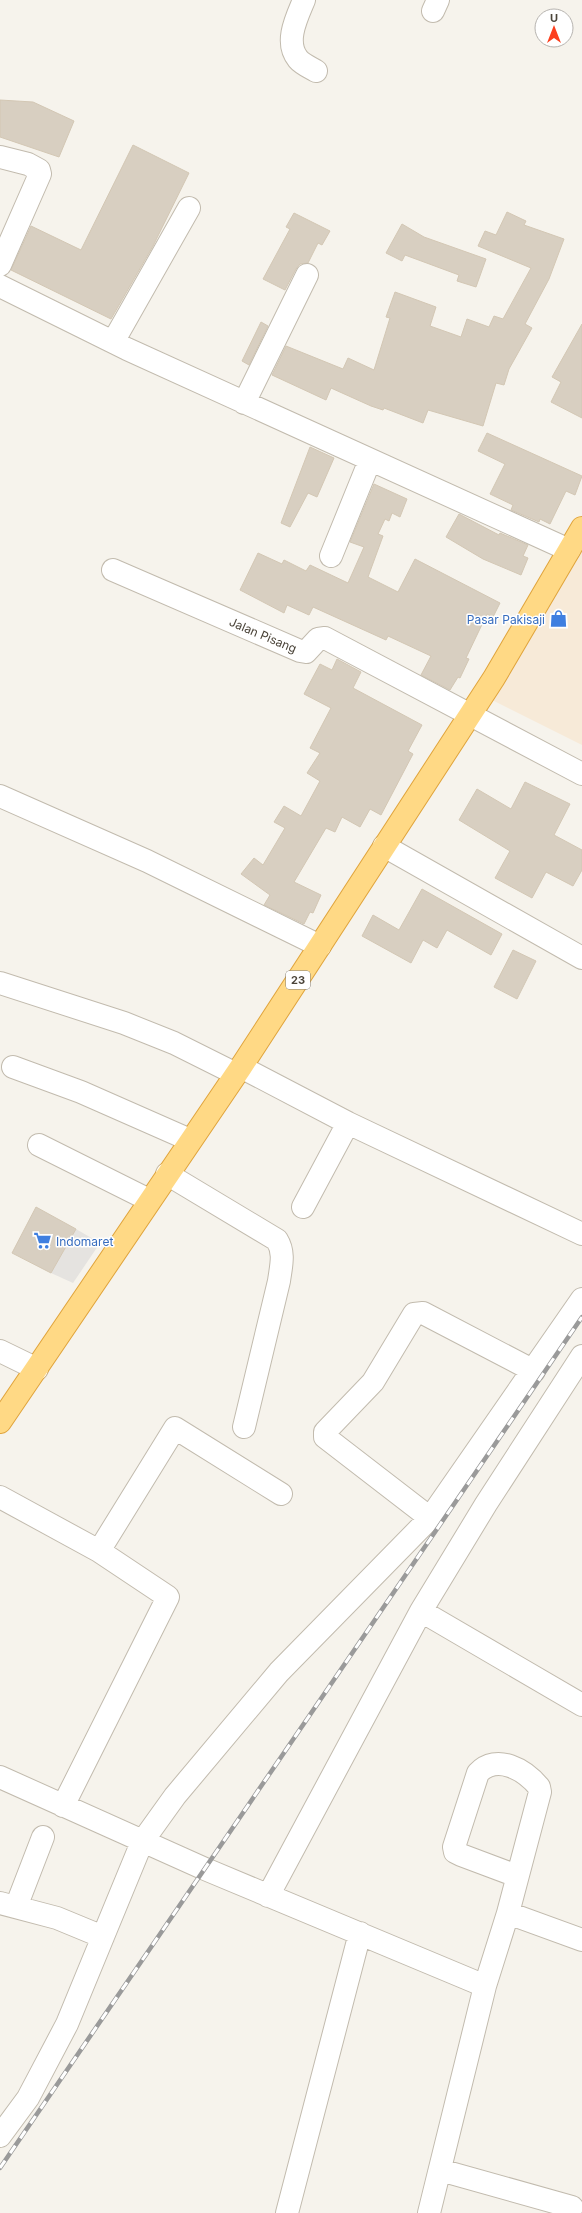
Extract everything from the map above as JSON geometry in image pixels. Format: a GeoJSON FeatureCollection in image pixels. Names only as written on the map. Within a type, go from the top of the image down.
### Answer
{"type":"FeatureCollection","features":[{"type":"Feature","properties":{"kind":"highway","name":"23"},"geometry":{"type":"LineString","coordinates":[[0,1422],[149,1200],[239,1071],[469,714],[494,678],[582,528]]}},
{"type":"Feature","properties":{"kind":"street"},"geometry":{"type":"LineString","coordinates":[[304,0],[293,28],[292,50],[298,60],[316,71]]}},
{"type":"Feature","properties":{"kind":"street"},"geometry":{"type":"LineString","coordinates":[[0,158],[28,164],[39,170],[40,174],[0,265]]}},
{"type":"Feature","properties":{"kind":"street"},"geometry":{"type":"LineString","coordinates":[[113,342],[189,208]]}},
{"type":"Feature","properties":{"kind":"street"},"geometry":{"type":"LineString","coordinates":[[244,403],[307,275]]}},
{"type":"Feature","properties":{"kind":"street"},"geometry":{"type":"LineString","coordinates":[[0,286],[113,342],[244,403],[569,550]]}},
{"type":"Feature","properties":{"kind":"street"},"geometry":{"type":"LineString","coordinates":[[331,556],[370,460]]}},
{"type":"Feature","properties":{"kind":"street","name":"Jalan Pisang"},"geometry":{"type":"LineString","coordinates":[[113,570],[300,651],[306,652],[318,639],[325,638],[469,714]]}},
{"type":"Feature","properties":{"kind":"street"},"geometry":{"type":"LineString","coordinates":[[469,714],[582,774]]}},
{"type":"Feature","properties":{"kind":"street"},"geometry":{"type":"LineString","coordinates":[[0,796],[147,861],[320,946]]}},
{"type":"Feature","properties":{"kind":"street"},"geometry":{"type":"LineString","coordinates":[[384,846],[582,958]]}},
{"type":"Feature","properties":{"kind":"street"},"geometry":{"type":"LineString","coordinates":[[0,983],[124,1023],[239,1071],[582,1234]]}},
{"type":"Feature","properties":{"kind":"street"},"geometry":{"type":"LineString","coordinates":[[13,1067],[81,1092],[190,1140]]}},
{"type":"Feature","properties":{"kind":"street"},"geometry":{"type":"LineString","coordinates":[[303,1207],[348,1123]]}},
{"type":"Feature","properties":{"kind":"street"},"geometry":{"type":"LineString","coordinates":[[39,1145],[149,1200]]}},
{"type":"Feature","properties":{"kind":"street"},"geometry":{"type":"LineString","coordinates":[[167,1174],[277,1240],[281,1247],[279,1281],[244,1427]]}},
{"type":"Feature","properties":{"kind":"street"},"geometry":{"type":"LineString","coordinates":[[0,2136],[28,2098],[67,2024],[142,1842],[175,1796],[279,1672],[430,1518],[534,1371],[582,1299]]}},
{"type":"Feature","properties":{"kind":"street"},"geometry":{"type":"LineString","coordinates":[[430,1518],[325,1437],[325,1432],[373,1382],[414,1314],[423,1313],[534,1371]]}},
{"type":"Feature","properties":{"kind":"street"},"geometry":{"type":"LineString","coordinates":[[0,1351],[37,1369]]}},
{"type":"Feature","properties":{"kind":"street"},"geometry":{"type":"LineString","coordinates":[[268,1896],[421,1610],[490,1498],[582,1356]]}},
{"type":"Feature","properties":{"kind":"street"},"geometry":{"type":"LineString","coordinates":[[99,1551],[175,1428],[281,1494]]}},
{"type":"Feature","properties":{"kind":"street"},"geometry":{"type":"LineString","coordinates":[[0,1497],[99,1551],[168,1597],[63,1806]]}},
{"type":"Feature","properties":{"kind":"street"},"geometry":{"type":"LineString","coordinates":[[421,1610],[582,1705]]}},
{"type":"Feature","properties":{"kind":"street"},"geometry":{"type":"LineString","coordinates":[[429,2213],[485,1986],[508,1913],[539,1787],[524,1771],[495,1762],[485,1766],[478,1773],[454,1847],[455,1852],[462,1856],[517,1876]]}},
{"type":"Feature","properties":{"kind":"street"},"geometry":{"type":"LineString","coordinates":[[0,1777],[142,1842],[485,1986]]}},
{"type":"Feature","properties":{"kind":"street"},"geometry":{"type":"LineString","coordinates":[[43,1837],[8,1905],[57,1918],[103,1937]]}},
{"type":"Feature","properties":{"kind":"street"},"geometry":{"type":"LineString","coordinates":[[508,1913],[580,1933]]}},
{"type":"Feature","properties":{"kind":"street"},"geometry":{"type":"LineString","coordinates":[[287,2213],[360,1933]]}},
{"type":"Feature","properties":{"kind":"street"},"geometry":{"type":"LineString","coordinates":[[440,2170],[572,2206]]}},
{"type":"Feature","properties":{"kind":"shaded area","name":"Pasar Pakisaji"},"geometry":{"type":"Polygon","coordinates":[[[582,539],[582,745],[488,698],[582,539]]]}},
{"type":"Feature","properties":{"kind":"shaded area"},"geometry":{"type":"Polygon","coordinates":[[[76,1229],[100,1243],[73,1283],[51,1273],[76,1229]]]}},
{"type":"Feature","properties":{"kind":"building"},"geometry":{"type":"Polygon","coordinates":[[[0,100],[33,102],[74,121],[59,157],[0,137],[0,100]]]}},
{"type":"Feature","properties":{"kind":"building"},"geometry":{"type":"Polygon","coordinates":[[[133,145],[189,173],[153,246],[111,319],[11,270],[31,226],[81,250],[133,145]]]}},
{"type":"Feature","properties":{"kind":"building"},"geometry":{"type":"Polygon","coordinates":[[[507,212],[526,221],[524,225],[564,239],[549,279],[525,324],[532,328],[509,369],[504,385],[496,383],[483,426],[428,410],[423,423],[384,408],[383,410],[371,406],[331,388],[326,400],[272,375],[286,346],[343,369],[348,358],[374,370],[390,318],[386,317],[395,292],[436,307],[430,326],[461,337],[467,319],[489,327],[494,316],[503,319],[531,268],[478,246],[485,231],[496,235],[507,212]]]}},
{"type":"Feature","properties":{"kind":"building"},"geometry":{"type":"Polygon","coordinates":[[[294,213],[330,231],[322,245],[318,243],[308,263],[300,264],[296,269],[285,290],[263,279],[290,229],[286,227],[294,213]]]}},
{"type":"Feature","properties":{"kind":"building"},"geometry":{"type":"Polygon","coordinates":[[[402,224],[424,237],[486,259],[476,287],[457,281],[459,275],[405,255],[402,261],[386,253],[402,224]]]}},
{"type":"Feature","properties":{"kind":"building"},"geometry":{"type":"Polygon","coordinates":[[[261,322],[268,326],[249,365],[242,361],[261,322]]]}},
{"type":"Feature","properties":{"kind":"building"},"geometry":{"type":"Polygon","coordinates":[[[582,324],[582,418],[551,402],[561,382],[552,377],[582,324]]]}},
{"type":"Feature","properties":{"kind":"building"},"geometry":{"type":"Polygon","coordinates":[[[487,433],[582,476],[575,495],[566,491],[550,524],[540,519],[539,522],[511,510],[513,505],[490,494],[505,464],[478,451],[487,433]]]}},
{"type":"Feature","properties":{"kind":"building"},"geometry":{"type":"Polygon","coordinates":[[[310,447],[334,458],[317,497],[308,493],[290,527],[281,523],[310,447]]]}},
{"type":"Feature","properties":{"kind":"building"},"geometry":{"type":"Polygon","coordinates":[[[374,484],[407,499],[400,517],[392,513],[389,521],[385,519],[378,534],[383,536],[368,577],[398,592],[415,559],[500,603],[493,617],[487,614],[466,658],[469,659],[460,678],[458,677],[450,690],[421,675],[431,656],[388,636],[386,640],[313,607],[309,615],[287,605],[284,613],[240,590],[258,553],[282,564],[284,560],[306,571],[310,565],[348,583],[364,547],[350,542],[374,484]]]}},
{"type":"Feature","properties":{"kind":"building"},"geometry":{"type":"Polygon","coordinates":[[[459,514],[499,535],[500,533],[528,545],[523,556],[528,558],[521,575],[483,559],[446,537],[459,514]]]}},
{"type":"Feature","properties":{"kind":"building"},"geometry":{"type":"Polygon","coordinates":[[[337,659],[361,672],[353,688],[422,725],[408,751],[413,754],[381,815],[370,809],[360,827],[342,817],[335,832],[326,828],[294,882],[321,895],[313,913],[310,912],[304,924],[264,905],[270,895],[241,874],[254,858],[263,865],[285,828],[274,822],[284,806],[301,816],[320,781],[307,773],[320,753],[310,748],[331,708],[304,694],[320,664],[332,670],[337,659]]]}},
{"type":"Feature","properties":{"kind":"building"},"geometry":{"type":"Polygon","coordinates":[[[525,782],[570,804],[554,835],[582,850],[582,870],[573,886],[546,872],[532,898],[495,878],[510,851],[459,820],[477,789],[511,809],[525,782]]]}},
{"type":"Feature","properties":{"kind":"building"},"geometry":{"type":"Polygon","coordinates":[[[422,889],[502,934],[491,955],[447,930],[437,948],[423,940],[411,963],[362,936],[373,915],[399,930],[422,889]]]}},
{"type":"Feature","properties":{"kind":"building"},"geometry":{"type":"Polygon","coordinates":[[[513,950],[536,961],[517,999],[494,987],[513,950]]]}},
{"type":"Feature","properties":{"kind":"building","name":"Indomaret"},"geometry":{"type":"Polygon","coordinates":[[[36,1207],[76,1229],[51,1273],[12,1253],[36,1207]]]}},
{"type":"Feature","properties":{"kind":"railway"},"geometry":{"type":"LineString","coordinates":[[0,2168],[582,1317]]}},
{"type":"Feature","properties":{"kind":"place","name":"Pasar Pakisaji"},"geometry":{"type":"Point","coordinates":[558,619]}},
{"type":"Feature","properties":{"kind":"place","name":"Indomaret"},"geometry":{"type":"Point","coordinates":[43,1241]}}]}
